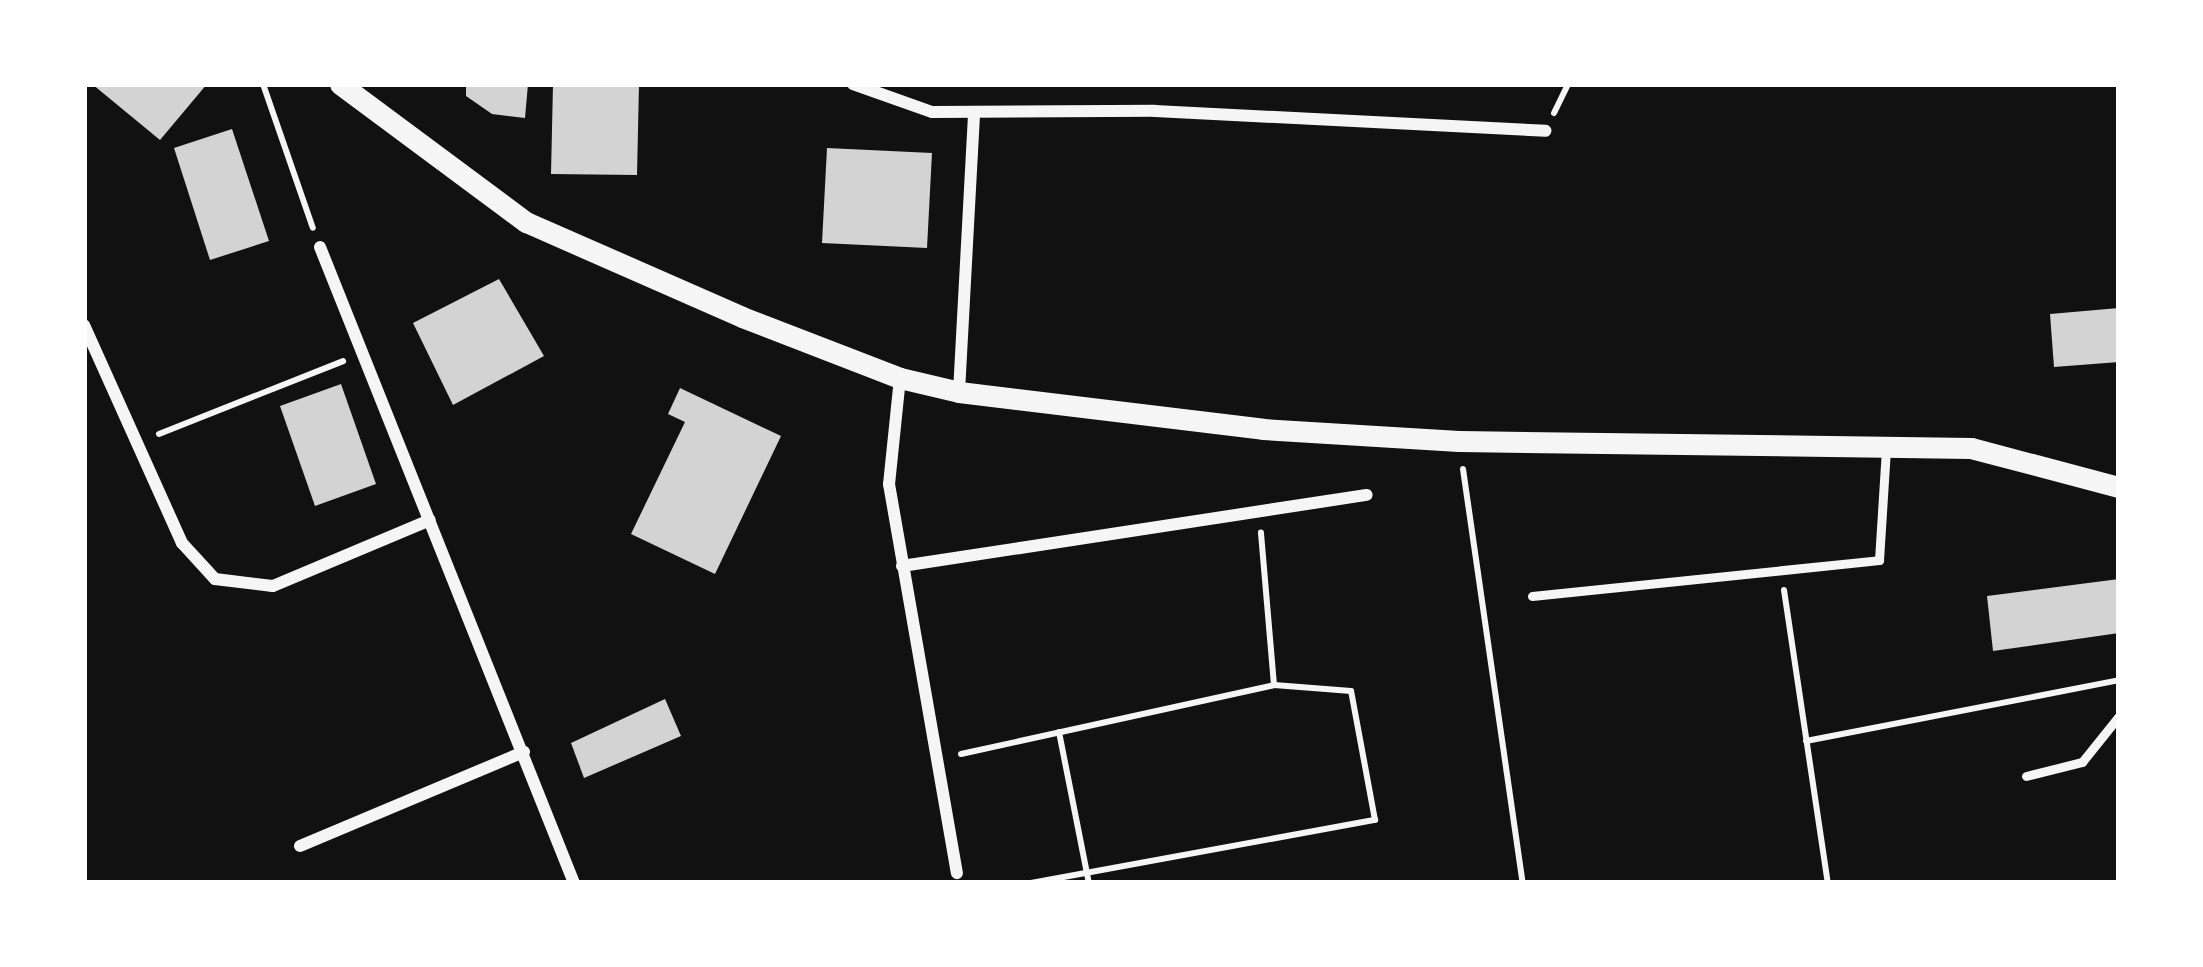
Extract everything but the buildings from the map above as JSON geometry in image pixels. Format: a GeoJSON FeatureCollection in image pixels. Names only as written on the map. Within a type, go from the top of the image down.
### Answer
{"type":"FeatureCollection","features":[{"type":"Feature","properties":{"kind":"street"},"geometry":{"type":"LineString","coordinates":[[340,84],[526,222],[900,378],[959,392],[1263,429],[1459,441],[1886,444],[2003,453],[2119,487]]}},
{"type":"Feature","properties":{"kind":"street"},"geometry":{"type":"LineString","coordinates":[[853,84],[912,111],[1155,110],[1545,130]]}},
{"type":"Feature","properties":{"kind":"street"},"geometry":{"type":"LineString","coordinates":[[959,392],[974,112]]}},
{"type":"Feature","properties":{"kind":"street"},"geometry":{"type":"LineString","coordinates":[[320,247],[574,883]]}},
{"type":"Feature","properties":{"kind":"street"},"geometry":{"type":"LineString","coordinates":[[84,325],[196,565],[238,588],[284,583],[430,520]]}},
{"type":"Feature","properties":{"kind":"street"},"geometry":{"type":"LineString","coordinates":[[900,378],[887,457],[957,873]]}},
{"type":"Feature","properties":{"kind":"street"},"geometry":{"type":"LineString","coordinates":[[902,566],[1367,495]]}},
{"type":"Feature","properties":{"kind":"street"},"geometry":{"type":"LineString","coordinates":[[300,846],[524,752]]}},
{"type":"Feature","properties":{"kind":"lane"},"geometry":{"type":"LineString","coordinates":[[1532,596],[1879,560],[1886,444]]}},
{"type":"Feature","properties":{"kind":"lane"},"geometry":{"type":"LineString","coordinates":[[2026,776],[2082,762],[2119,716]]}},
{"type":"Feature","properties":{"kind":"path"},"geometry":{"type":"LineString","coordinates":[[263,84],[320,247]]}},
{"type":"Feature","properties":{"kind":"path"},"geometry":{"type":"LineString","coordinates":[[137,442],[363,353]]}},
{"type":"Feature","properties":{"kind":"path"},"geometry":{"type":"LineString","coordinates":[[1459,441],[1523,883]]}},
{"type":"Feature","properties":{"kind":"path"},"geometry":{"type":"LineString","coordinates":[[1259,512],[1274,685]]}},
{"type":"Feature","properties":{"kind":"path"},"geometry":{"type":"LineString","coordinates":[[1780,571],[1828,883]]}},
{"type":"Feature","properties":{"kind":"path"},"geometry":{"type":"LineString","coordinates":[[1807,741],[2119,680]]}},
{"type":"Feature","properties":{"kind":"path"},"geometry":{"type":"LineString","coordinates":[[937,760],[1274,685],[1351,691],[1375,820],[1088,879],[1031,883]]}},
{"type":"Feature","properties":{"kind":"path"},"geometry":{"type":"LineString","coordinates":[[1059,732],[1088,879]]}}]}
